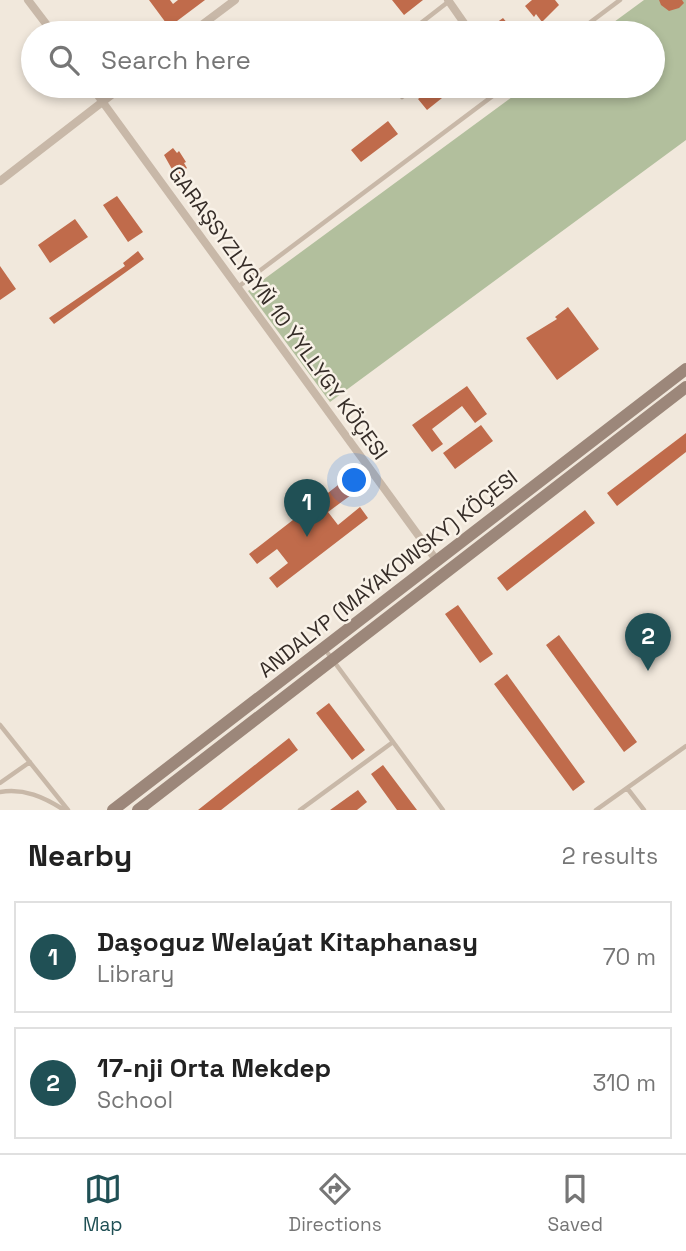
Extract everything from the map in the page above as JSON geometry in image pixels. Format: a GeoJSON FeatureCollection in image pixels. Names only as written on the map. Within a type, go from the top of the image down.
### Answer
{"type":"FeatureCollection","features":[{"type":"Feature","properties":{"kind":"main road","name":"ANDALYP (MAÝAKOWSKY) KÖÇESI"},"geometry":{"type":"LineString","coordinates":[[113,810],[686,369]]}},
{"type":"Feature","properties":{"kind":"main road","name":"ANDALYP (MAÝAKOWSKY) KÖÇESI"},"geometry":{"type":"LineString","coordinates":[[138,810],[686,387]]}},
{"type":"Feature","properties":{"kind":"street"},"geometry":{"type":"LineString","coordinates":[[28,0],[43,21]]}},
{"type":"Feature","properties":{"kind":"street"},"geometry":{"type":"LineString","coordinates":[[207,21],[235,0]]}},
{"type":"Feature","properties":{"kind":"street"},"geometry":{"type":"LineString","coordinates":[[448,1],[462,21]]}},
{"type":"Feature","properties":{"kind":"street","name":"GARAŞSYZLYGYŇ 10 ÝYLLYGY KÖÇESI"},"geometry":{"type":"LineString","coordinates":[[99,98],[437,561]]}},
{"type":"Feature","properties":{"kind":"street"},"geometry":{"type":"LineString","coordinates":[[0,181],[107,98]]}},
{"type":"Feature","properties":{"kind":"lane"},"geometry":{"type":"LineString","coordinates":[[592,21],[620,0]]}},
{"type":"Feature","properties":{"kind":"lane"},"geometry":{"type":"LineString","coordinates":[[423,21],[448,1]]}},
{"type":"Feature","properties":{"kind":"lane"},"geometry":{"type":"LineString","coordinates":[[237,287],[490,98]]}},
{"type":"Feature","properties":{"kind":"lane"},"geometry":{"type":"LineString","coordinates":[[324,648],[443,810]]}},
{"type":"Feature","properties":{"kind":"lane"},"geometry":{"type":"LineString","coordinates":[[0,725],[66,810]]}},
{"type":"Feature","properties":{"kind":"lane"},"geometry":{"type":"LineString","coordinates":[[300,810],[393,742]]}},
{"type":"Feature","properties":{"kind":"lane"},"geometry":{"type":"LineString","coordinates":[[596,810],[686,746]]}},
{"type":"Feature","properties":{"kind":"lane"},"geometry":{"type":"LineString","coordinates":[[0,783],[30,762]]}},
{"type":"Feature","properties":{"kind":"lane"},"geometry":{"type":"LineString","coordinates":[[627,788],[644,810]]}},
{"type":"Feature","properties":{"kind":"lane"},"geometry":{"type":"LineString","coordinates":[[0,792],[11,790],[35,794],[66,810]]}},
{"type":"Feature","properties":{"kind":"green space"},"geometry":{"type":"Polygon","coordinates":[[[644,0],[686,0],[686,140],[330,402],[248,291],[511,98],[665,98],[665,21],[615,21],[644,0]]]}},
{"type":"Feature","properties":{"kind":"building"},"geometry":{"type":"Polygon","coordinates":[[[149,0],[170,0],[173,4],[178,0],[205,0],[177,21],[165,21],[149,0]]]}},
{"type":"Feature","properties":{"kind":"building"},"geometry":{"type":"Polygon","coordinates":[[[392,0],[423,0],[404,15],[392,0]]]}},
{"type":"Feature","properties":{"kind":"building"},"geometry":{"type":"Polygon","coordinates":[[[532,0],[555,0],[559,5],[543,21],[536,14],[534,17],[525,6],[532,0]]]}},
{"type":"Feature","properties":{"kind":"building"},"geometry":{"type":"Polygon","coordinates":[[[659,0],[682,0],[684,3],[669,11],[659,0]]]}},
{"type":"Feature","properties":{"kind":"building"},"geometry":{"type":"Polygon","coordinates":[[[419,98],[442,98],[427,110],[419,98]]]}},
{"type":"Feature","properties":{"kind":"building"},"geometry":{"type":"Polygon","coordinates":[[[388,121],[398,134],[361,162],[351,150],[388,121]]]}},
{"type":"Feature","properties":{"kind":"building"},"geometry":{"type":"Polygon","coordinates":[[[173,148],[177,153],[179,151],[186,162],[184,163],[187,168],[178,175],[164,155],[173,148]]]}},
{"type":"Feature","properties":{"kind":"building"},"geometry":{"type":"Polygon","coordinates":[[[117,196],[143,232],[128,242],[103,205],[117,196]]]}},
{"type":"Feature","properties":{"kind":"building"},"geometry":{"type":"Polygon","coordinates":[[[75,219],[88,237],[50,263],[38,245],[75,219]]]}},
{"type":"Feature","properties":{"kind":"building"},"geometry":{"type":"Polygon","coordinates":[[[138,251],[144,259],[54,324],[49,318],[125,266],[123,263],[138,251]]]}},
{"type":"Feature","properties":{"kind":"building"},"geometry":{"type":"Polygon","coordinates":[[[0,266],[16,289],[0,300],[0,266]]]}},
{"type":"Feature","properties":{"kind":"building"},"geometry":{"type":"Polygon","coordinates":[[[568,307],[599,349],[557,380],[526,338],[557,319],[555,317],[568,307]]]}},
{"type":"Feature","properties":{"kind":"building"},"geometry":{"type":"Polygon","coordinates":[[[467,386],[487,414],[475,423],[462,406],[432,429],[443,444],[432,452],[412,425],[467,386]]]}},
{"type":"Feature","properties":{"kind":"building"},"geometry":{"type":"Polygon","coordinates":[[[481,425],[493,441],[455,469],[443,453],[481,425]]]}},
{"type":"Feature","properties":{"kind":"building"},"geometry":{"type":"Polygon","coordinates":[[[686,433],[686,452],[617,506],[607,493],[686,433]]]}},
{"type":"Feature","properties":{"kind":"building"},"geometry":{"type":"Polygon","coordinates":[[[342,482],[351,495],[328,512],[338,525],[360,507],[368,518],[277,588],[269,578],[288,563],[277,549],[257,564],[249,554],[342,482]]]}},
{"type":"Feature","properties":{"kind":"building"},"geometry":{"type":"Polygon","coordinates":[[[585,510],[595,523],[507,591],[497,578],[585,510]]]}},
{"type":"Feature","properties":{"kind":"building"},"geometry":{"type":"Polygon","coordinates":[[[458,605],[493,654],[480,663],[445,614],[458,605]]]}},
{"type":"Feature","properties":{"kind":"building"},"geometry":{"type":"Polygon","coordinates":[[[559,635],[637,742],[624,752],[546,645],[559,635]]]}},
{"type":"Feature","properties":{"kind":"building"},"geometry":{"type":"Polygon","coordinates":[[[507,674],[585,782],[573,791],[494,684],[507,674]]]}},
{"type":"Feature","properties":{"kind":"building"},"geometry":{"type":"Polygon","coordinates":[[[329,703],[365,750],[352,760],[316,713],[329,703]]]}},
{"type":"Feature","properties":{"kind":"building"},"geometry":{"type":"Polygon","coordinates":[[[289,738],[298,750],[221,810],[198,810],[289,738]]]}},
{"type":"Feature","properties":{"kind":"building"},"geometry":{"type":"Polygon","coordinates":[[[383,765],[417,810],[397,810],[371,774],[383,765]]]}},
{"type":"Feature","properties":{"kind":"building"},"geometry":{"type":"Polygon","coordinates":[[[358,790],[367,802],[357,810],[330,810],[358,790]]]}},
{"type":"Feature","properties":{"kind":"place","name":"Daşoguz Welaýat Kitaphanasy"},"geometry":{"type":"Point","coordinates":[307,537]}},
{"type":"Feature","properties":{"kind":"place","name":"17-nji Orta Mekdep"},"geometry":{"type":"Point","coordinates":[648,671]}}]}
